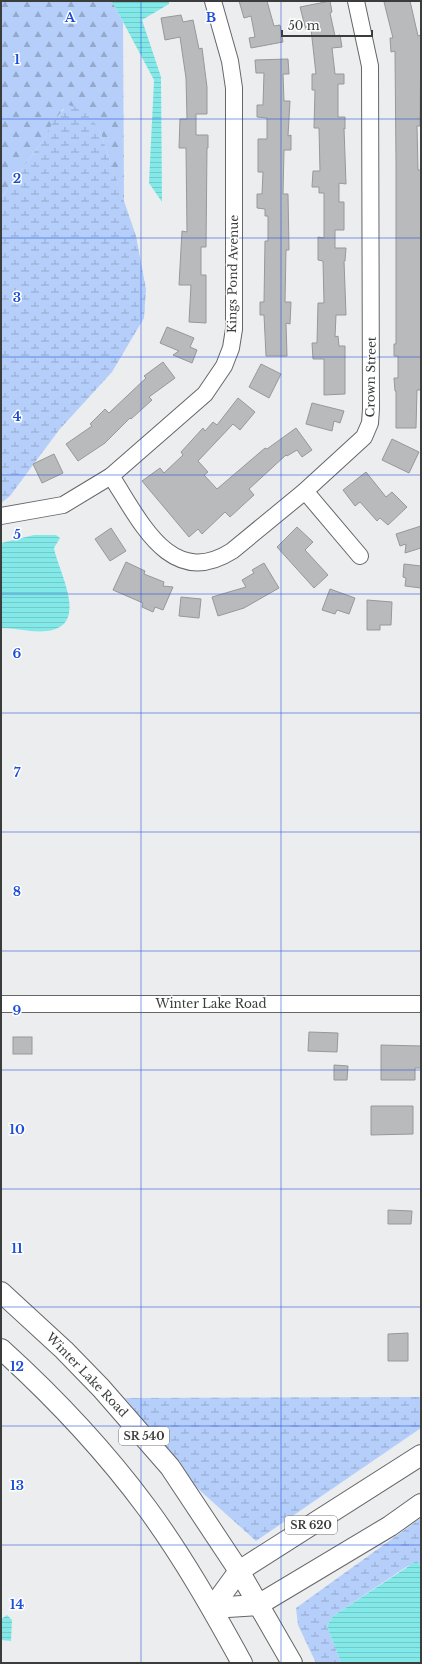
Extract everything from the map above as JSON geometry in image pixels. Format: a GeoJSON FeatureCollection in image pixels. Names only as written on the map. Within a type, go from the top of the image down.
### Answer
{"type":"FeatureCollection","features":[{"type":"Feature","properties":{"kind":"main road","name":"Winter Lake Road"},"geometry":{"type":"LineString","coordinates":[[1,1292],[64,1350],[136,1427],[170,1467],[239,1570],[258,1605]]}},
{"type":"Feature","properties":{"kind":"main road"},"geometry":{"type":"LineString","coordinates":[[1,1349],[69,1416],[122,1476],[166,1536],[212,1608],[242,1663]]}},
{"type":"Feature","properties":{"kind":"main road","name":"SR 620"},"geometry":{"type":"LineString","coordinates":[[212,1608],[239,1570],[421,1455]]}},
{"type":"Feature","properties":{"kind":"main road"},"geometry":{"type":"LineString","coordinates":[[212,1608],[258,1605],[390,1526],[421,1504]]}},
{"type":"Feature","properties":{"kind":"main road","name":"SR 540"},"geometry":{"type":"LineString","coordinates":[[258,1605],[292,1663]]}},
{"type":"Feature","properties":{"kind":"street","name":"Kings Pond Avenue"},"geometry":{"type":"LineString","coordinates":[[1,516],[63,505],[111,476],[205,394],[224,366],[231,348],[234,329],[234,88],[230,61],[213,1]]}},
{"type":"Feature","properties":{"kind":"street","name":"Crown Street"},"geometry":{"type":"LineString","coordinates":[[111,476],[163,550],[175,557],[193,563],[212,561],[232,551],[305,490],[364,437],[370,423],[370,66],[356,1]]}},
{"type":"Feature","properties":{"kind":"street"},"geometry":{"type":"LineString","coordinates":[[305,490],[360,556]]}},
{"type":"Feature","properties":{"kind":"street","name":"Winter Lake Road"},"geometry":{"type":"LineString","coordinates":[[1,1004],[421,1004]]}},
{"type":"Feature","properties":{"kind":"green space"},"geometry":{"type":"Polygon","coordinates":[[[1,1],[107,1],[113,3],[123,22],[124,202],[100,131],[63,109],[41,143],[1,198],[1,1]]]}},
{"type":"Feature","properties":{"kind":"green space"},"geometry":{"type":"Polygon","coordinates":[[[68,105],[83,109],[100,131],[136,236],[146,289],[144,318],[112,372],[59,430],[10,496],[1,503],[1,198],[41,143],[55,119],[68,105]]]}},
{"type":"Feature","properties":{"kind":"green space"},"geometry":{"type":"Polygon","coordinates":[[[421,1397],[421,1428],[256,1541],[196,1487],[125,1398],[421,1397]]]}},
{"type":"Feature","properties":{"kind":"green space"},"geometry":{"type":"Polygon","coordinates":[[[421,1518],[421,1567],[418,1562],[406,1567],[333,1616],[327,1626],[341,1663],[316,1663],[298,1625],[296,1608],[421,1518]]]}},
{"type":"Feature","properties":{"kind":"shaded area"},"geometry":{"type":"Polygon","coordinates":[[[107,1],[169,1],[169,4],[142,20],[161,77],[162,202],[149,183],[154,80],[113,3],[107,1]]]}},
{"type":"Feature","properties":{"kind":"shaded area"},"geometry":{"type":"Polygon","coordinates":[[[34,535],[56,535],[60,538],[54,548],[68,596],[70,609],[67,619],[60,627],[47,631],[1,628],[1,543],[34,535]]]}},
{"type":"Feature","properties":{"kind":"shaded area"},"geometry":{"type":"Polygon","coordinates":[[[415,1562],[418,1562],[421,1567],[421,1663],[341,1663],[327,1626],[333,1616],[415,1562]]]}},
{"type":"Feature","properties":{"kind":"shaded area"},"geometry":{"type":"Polygon","coordinates":[[[7,1615],[12,1620],[11,1641],[1,1640],[1,1619],[7,1615]]]}},
{"type":"Feature","properties":{"kind":"building"},"geometry":{"type":"Polygon","coordinates":[[[239,1],[267,1],[274,26],[280,25],[283,42],[251,48],[249,38],[255,37],[251,16],[244,18],[239,1]]]}},
{"type":"Feature","properties":{"kind":"building"},"geometry":{"type":"Polygon","coordinates":[[[330,1],[332,12],[330,13],[335,36],[340,35],[342,47],[332,48],[335,74],[344,74],[344,84],[338,84],[338,117],[345,117],[346,184],[339,183],[339,202],[344,202],[344,230],[335,230],[335,248],[346,248],[344,261],[346,315],[336,315],[335,337],[338,336],[339,346],[345,346],[345,394],[324,395],[324,359],[313,359],[312,343],[317,343],[318,303],[324,303],[323,261],[318,260],[318,237],[324,238],[324,193],[319,193],[319,187],[312,187],[313,171],[320,171],[319,128],[314,128],[315,90],[312,90],[312,74],[316,74],[311,29],[306,30],[300,7],[330,1]]]}},
{"type":"Feature","properties":{"kind":"building"},"geometry":{"type":"Polygon","coordinates":[[[410,1],[418,36],[421,35],[420,126],[417,126],[418,170],[421,170],[421,390],[417,390],[416,428],[396,428],[396,391],[394,378],[398,378],[398,356],[394,356],[394,344],[396,344],[395,51],[391,52],[390,38],[393,38],[384,2],[410,1]]]}},
{"type":"Feature","properties":{"kind":"building"},"geometry":{"type":"Polygon","coordinates":[[[181,15],[183,22],[193,20],[199,49],[202,48],[207,87],[207,114],[196,114],[196,135],[208,135],[206,247],[201,247],[201,275],[206,275],[206,323],[189,322],[191,285],[179,285],[182,231],[187,232],[186,148],[179,148],[180,119],[187,119],[186,78],[180,37],[165,40],[161,18],[181,15]]]}},
{"type":"Feature","properties":{"kind":"building"},"geometry":{"type":"Polygon","coordinates":[[[288,59],[289,74],[283,74],[284,101],[290,101],[288,136],[291,135],[291,150],[284,150],[283,194],[288,194],[289,250],[286,250],[285,302],[291,302],[290,324],[286,323],[287,356],[266,356],[264,315],[260,315],[260,302],[264,302],[265,241],[268,241],[268,216],[265,216],[265,209],[257,208],[257,194],[262,194],[263,172],[258,172],[258,139],[267,139],[267,118],[257,117],[257,105],[263,105],[264,73],[256,73],[255,60],[288,59]]]}},
{"type":"Feature","properties":{"kind":"building"},"geometry":{"type":"Polygon","coordinates":[[[167,327],[194,338],[190,347],[197,350],[192,363],[173,355],[179,351],[160,343],[167,327]]]}},
{"type":"Feature","properties":{"kind":"building"},"geometry":{"type":"Polygon","coordinates":[[[163,362],[175,378],[149,397],[152,400],[131,419],[130,418],[105,443],[78,461],[66,444],[92,426],[90,424],[105,409],[109,413],[146,378],[144,376],[163,362]]]}},
{"type":"Feature","properties":{"kind":"building"},"geometry":{"type":"Polygon","coordinates":[[[261,364],[281,374],[269,398],[249,387],[261,364]]]}},
{"type":"Feature","properties":{"kind":"building"},"geometry":{"type":"Polygon","coordinates":[[[238,398],[255,412],[240,430],[233,424],[198,461],[208,472],[204,475],[217,489],[265,448],[267,449],[296,428],[312,450],[302,457],[297,450],[287,456],[286,455],[249,489],[254,495],[230,517],[225,512],[202,534],[198,529],[189,537],[142,481],[160,468],[164,473],[183,455],[181,452],[203,428],[205,431],[213,422],[217,425],[238,398]]]}},
{"type":"Feature","properties":{"kind":"building"},"geometry":{"type":"Polygon","coordinates":[[[312,403],[344,411],[340,423],[334,421],[332,431],[306,424],[312,403]]]}},
{"type":"Feature","properties":{"kind":"building"},"geometry":{"type":"Polygon","coordinates":[[[392,439],[419,452],[409,473],[382,460],[392,439]]]}},
{"type":"Feature","properties":{"kind":"building"},"geometry":{"type":"Polygon","coordinates":[[[54,454],[63,473],[42,483],[33,464],[54,454]]]}},
{"type":"Feature","properties":{"kind":"building"},"geometry":{"type":"Polygon","coordinates":[[[366,472],[386,497],[392,492],[407,507],[388,525],[380,518],[377,521],[360,502],[355,506],[343,490],[366,472]]]}},
{"type":"Feature","properties":{"kind":"building"},"geometry":{"type":"Polygon","coordinates":[[[421,526],[421,548],[405,553],[406,544],[400,546],[396,534],[421,526]]]}},
{"type":"Feature","properties":{"kind":"building"},"geometry":{"type":"Polygon","coordinates":[[[297,527],[313,542],[305,550],[328,575],[314,588],[277,547],[297,527]]]}},
{"type":"Feature","properties":{"kind":"building"},"geometry":{"type":"Polygon","coordinates":[[[111,528],[126,551],[110,561],[95,539],[111,528]]]}},
{"type":"Feature","properties":{"kind":"building"},"geometry":{"type":"Polygon","coordinates":[[[126,562],[145,571],[144,574],[164,582],[163,586],[173,587],[163,610],[155,607],[153,612],[142,607],[143,603],[113,590],[126,562]]]}},
{"type":"Feature","properties":{"kind":"building"},"geometry":{"type":"Polygon","coordinates":[[[264,563],[279,588],[244,608],[218,616],[212,597],[246,587],[242,580],[254,573],[252,570],[264,563]]]}},
{"type":"Feature","properties":{"kind":"building"},"geometry":{"type":"Polygon","coordinates":[[[404,564],[421,566],[421,588],[405,586],[406,578],[403,577],[404,564]]]}},
{"type":"Feature","properties":{"kind":"building"},"geometry":{"type":"Polygon","coordinates":[[[330,589],[355,598],[349,614],[337,610],[335,614],[322,610],[330,589]]]}},
{"type":"Feature","properties":{"kind":"building"},"geometry":{"type":"Polygon","coordinates":[[[181,597],[201,599],[199,618],[179,616],[181,597]]]}},
{"type":"Feature","properties":{"kind":"building"},"geometry":{"type":"Polygon","coordinates":[[[367,600],[392,602],[391,625],[380,625],[380,630],[367,630],[367,600]]]}},
{"type":"Feature","properties":{"kind":"building"},"geometry":{"type":"Polygon","coordinates":[[[309,1032],[338,1033],[337,1052],[308,1051],[309,1032]]]}},
{"type":"Feature","properties":{"kind":"building"},"geometry":{"type":"Polygon","coordinates":[[[13,1037],[32,1037],[32,1054],[13,1054],[13,1037]]]}},
{"type":"Feature","properties":{"kind":"building"},"geometry":{"type":"Polygon","coordinates":[[[381,1045],[421,1046],[421,1068],[415,1068],[415,1080],[381,1080],[381,1045]]]}},
{"type":"Feature","properties":{"kind":"building"},"geometry":{"type":"Polygon","coordinates":[[[334,1065],[348,1066],[347,1080],[334,1080],[334,1065]]]}},
{"type":"Feature","properties":{"kind":"building"},"geometry":{"type":"Polygon","coordinates":[[[371,1106],[413,1106],[413,1134],[371,1135],[371,1106]]]}},
{"type":"Feature","properties":{"kind":"building"},"geometry":{"type":"Polygon","coordinates":[[[388,1210],[412,1211],[411,1224],[388,1224],[388,1210]]]}},
{"type":"Feature","properties":{"kind":"building"},"geometry":{"type":"Polygon","coordinates":[[[408,1333],[408,1361],[388,1361],[388,1334],[408,1333]]]}}]}
